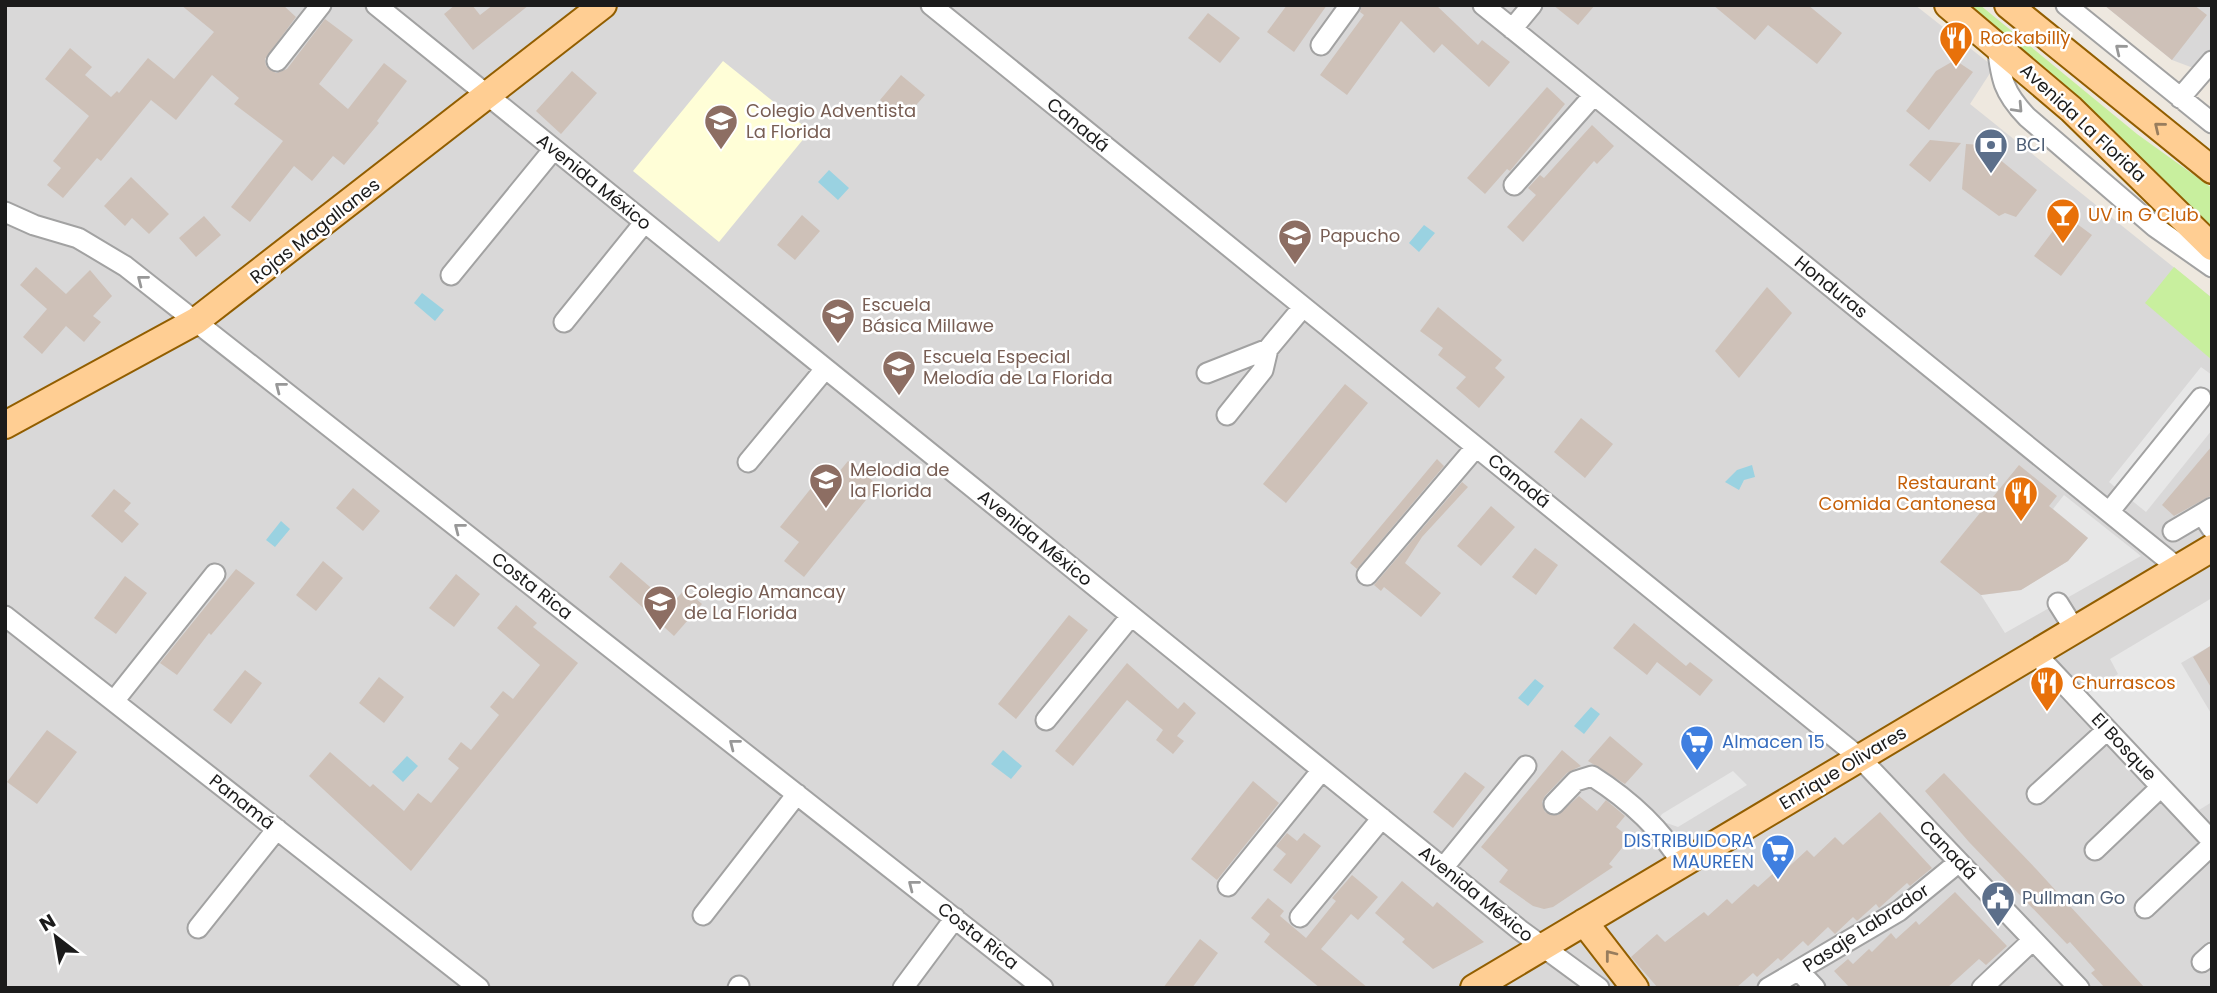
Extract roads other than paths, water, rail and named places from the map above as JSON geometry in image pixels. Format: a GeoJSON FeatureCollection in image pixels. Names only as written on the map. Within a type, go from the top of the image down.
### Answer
{"type":"FeatureCollection","features":[{"type":"Feature","properties":{"kind":"main road","name":"Rojas Magallanes"},"geometry":{"type":"LineString","coordinates":[[5,425],[196,321],[603,5]]}},
{"type":"Feature","properties":{"kind":"main road","name":"Avenida La Florida"},"geometry":{"type":"LineString","coordinates":[[1948,5],[2094,131],[2212,247]]}},
{"type":"Feature","properties":{"kind":"main road"},"geometry":{"type":"LineString","coordinates":[[2008,5],[2212,170]]}},
{"type":"Feature","properties":{"kind":"main road","name":"Enrique Olivares"},"geometry":{"type":"LineString","coordinates":[[1474,988],[2212,548]]}},
{"type":"Feature","properties":{"kind":"main road"},"geometry":{"type":"LineString","coordinates":[[1584,922],[1635,988]]}},
{"type":"Feature","properties":{"kind":"street"},"geometry":{"type":"LineString","coordinates":[[277,61],[321,5]]}},
{"type":"Feature","properties":{"kind":"street","name":"Avenida México"},"geometry":{"type":"LineString","coordinates":[[376,5],[1542,947],[1599,988]]}},
{"type":"Feature","properties":{"kind":"street"},"geometry":{"type":"LineString","coordinates":[[1321,45],[1350,5]]}},
{"type":"Feature","properties":{"kind":"street"},"geometry":{"type":"LineString","coordinates":[[1512,29],[1532,5]]}},
{"type":"Feature","properties":{"kind":"street"},"geometry":{"type":"LineString","coordinates":[[2066,5],[2212,123]]}},
{"type":"Feature","properties":{"kind":"street","name":"Canadá"},"geometry":{"type":"LineString","coordinates":[[934,6],[1860,758],[2078,988]]}},
{"type":"Feature","properties":{"kind":"street","name":"Honduras"},"geometry":{"type":"LineString","coordinates":[[1493,8],[1512,29],[2178,568]]}},
{"type":"Feature","properties":{"kind":"street"},"geometry":{"type":"LineString","coordinates":[[1997,46],[2001,77],[2009,98],[2027,117],[2155,227],[2212,267]]}},
{"type":"Feature","properties":{"kind":"street"},"geometry":{"type":"LineString","coordinates":[[2180,98],[2212,61]]}},
{"type":"Feature","properties":{"kind":"street"},"geometry":{"type":"LineString","coordinates":[[1514,186],[1594,95]]}},
{"type":"Feature","properties":{"kind":"street"},"geometry":{"type":"LineString","coordinates":[[451,275],[553,150]]}},
{"type":"Feature","properties":{"kind":"street","name":"Costa Rica"},"geometry":{"type":"LineString","coordinates":[[5,212],[93,245],[196,321],[1043,988]]}},
{"type":"Feature","properties":{"kind":"street"},"geometry":{"type":"LineString","coordinates":[[564,322],[644,223]]}},
{"type":"Feature","properties":{"kind":"street"},"geometry":{"type":"LineString","coordinates":[[1227,415],[1264,370],[1268,349],[1303,306]]}},
{"type":"Feature","properties":{"kind":"street"},"geometry":{"type":"LineString","coordinates":[[1208,373],[1268,349]]}},
{"type":"Feature","properties":{"kind":"street"},"geometry":{"type":"LineString","coordinates":[[748,462],[825,369]]}},
{"type":"Feature","properties":{"kind":"street"},"geometry":{"type":"LineString","coordinates":[[2109,512],[2201,398]]}},
{"type":"Feature","properties":{"kind":"street"},"geometry":{"type":"LineString","coordinates":[[1367,575],[1476,447]]}},
{"type":"Feature","properties":{"kind":"street"},"geometry":{"type":"LineString","coordinates":[[2173,531],[2209,517]]}},
{"type":"Feature","properties":{"kind":"street"},"geometry":{"type":"LineString","coordinates":[[114,701],[215,574]]}},
{"type":"Feature","properties":{"kind":"street"},"geometry":{"type":"LineString","coordinates":[[2058,603],[2075,630]]}},
{"type":"Feature","properties":{"kind":"street","name":"Panamá"},"geometry":{"type":"LineString","coordinates":[[5,615],[479,988]]}},
{"type":"Feature","properties":{"kind":"street"},"geometry":{"type":"LineString","coordinates":[[1046,720],[1131,615]]}},
{"type":"Feature","properties":{"kind":"street","name":"El Bosque"},"geometry":{"type":"LineString","coordinates":[[2035,653],[2212,843]]}},
{"type":"Feature","properties":{"kind":"street"},"geometry":{"type":"LineString","coordinates":[[2037,794],[2108,730]]}},
{"type":"Feature","properties":{"kind":"street"},"geometry":{"type":"LineString","coordinates":[[1443,867],[1526,766]]}},
{"type":"Feature","properties":{"kind":"street"},"geometry":{"type":"LineString","coordinates":[[1228,886],[1322,770]]}},
{"type":"Feature","properties":{"kind":"street"},"geometry":{"type":"LineString","coordinates":[[1554,804],[1576,780],[1592,776],[1620,794],[1655,827],[1682,864]]}},
{"type":"Feature","properties":{"kind":"street"},"geometry":{"type":"LineString","coordinates":[[2095,850],[2161,787]]}},
{"type":"Feature","properties":{"kind":"street"},"geometry":{"type":"LineString","coordinates":[[702,915],[797,794]]}},
{"type":"Feature","properties":{"kind":"street"},"geometry":{"type":"LineString","coordinates":[[1300,917],[1382,818]]}},
{"type":"Feature","properties":{"kind":"street"},"geometry":{"type":"LineString","coordinates":[[198,928],[277,829]]}},
{"type":"Feature","properties":{"kind":"street"},"geometry":{"type":"LineString","coordinates":[[2145,908],[2212,843]]}},
{"type":"Feature","properties":{"kind":"street","name":"Pasaje Labrador"},"geometry":{"type":"LineString","coordinates":[[1769,988],[1899,911],[1959,862]]}},
{"type":"Feature","properties":{"kind":"street"},"geometry":{"type":"LineString","coordinates":[[903,988],[954,918]]}},
{"type":"Feature","properties":{"kind":"street"},"geometry":{"type":"LineString","coordinates":[[1982,988],[2033,940]]}},
{"type":"Feature","properties":{"kind":"street"},"geometry":{"type":"LineString","coordinates":[[1799,971],[1815,988]]}},
{"type":"Feature","properties":{"kind":"water"},"geometry":{"type":"Polygon","coordinates":[[[829,170],[849,188],[838,200],[818,182],[829,170]]]}},
{"type":"Feature","properties":{"kind":"water"},"geometry":{"type":"Polygon","coordinates":[[[1424,225],[1435,233],[1419,252],[1409,243],[1424,225]]]}},
{"type":"Feature","properties":{"kind":"water"},"geometry":{"type":"Polygon","coordinates":[[[422,293],[444,310],[435,321],[414,303],[422,293]]]}},
{"type":"Feature","properties":{"kind":"water"},"geometry":{"type":"Polygon","coordinates":[[[1752,465],[1755,477],[1744,480],[1739,490],[1725,482],[1737,470],[1752,465]]]}},
{"type":"Feature","properties":{"kind":"water"},"geometry":{"type":"Polygon","coordinates":[[[281,521],[290,529],[275,547],[266,540],[281,521]]]}},
{"type":"Feature","properties":{"kind":"water"},"geometry":{"type":"Polygon","coordinates":[[[1535,679],[1544,686],[1528,706],[1518,698],[1535,679]]]}},
{"type":"Feature","properties":{"kind":"water"},"geometry":{"type":"Polygon","coordinates":[[[1591,707],[1600,714],[1584,734],[1574,726],[1591,707]]]}},
{"type":"Feature","properties":{"kind":"water"},"geometry":{"type":"Polygon","coordinates":[[[1003,750],[1022,766],[1011,779],[991,764],[1003,750]]]}},
{"type":"Feature","properties":{"kind":"water"},"geometry":{"type":"Polygon","coordinates":[[[407,756],[418,766],[403,782],[392,772],[407,756]]]}},
{"type":"Feature","properties":{"kind":"place","name":"Rockabilly"},"geometry":{"type":"Point","coordinates":[1956,68]}},
{"type":"Feature","properties":{"kind":"place","name":"Colegio Adventista La Florida"},"geometry":{"type":"Point","coordinates":[721,151]}},
{"type":"Feature","properties":{"kind":"place","name":"BCI"},"geometry":{"type":"Point","coordinates":[1991,175]}},
{"type":"Feature","properties":{"kind":"place","name":"UV in G Club"},"geometry":{"type":"Point","coordinates":[2063,245]}},
{"type":"Feature","properties":{"kind":"place","name":"Papucho"},"geometry":{"type":"Point","coordinates":[1295,266]}},
{"type":"Feature","properties":{"kind":"place","name":"Escuela Básica Millawe"},"geometry":{"type":"Point","coordinates":[838,345]}},
{"type":"Feature","properties":{"kind":"place","name":"Escuela Especial Melodía de La Florida"},"geometry":{"type":"Point","coordinates":[899,397]}},
{"type":"Feature","properties":{"kind":"place","name":"Melodia de la Florida"},"geometry":{"type":"Point","coordinates":[826,510]}},
{"type":"Feature","properties":{"kind":"place","name":"Restaurant Comida Cantonesa"},"geometry":{"type":"Point","coordinates":[2021,523]}},
{"type":"Feature","properties":{"kind":"place","name":"Colegio Amancay de La Florida"},"geometry":{"type":"Point","coordinates":[660,632]}},
{"type":"Feature","properties":{"kind":"place","name":"Churrascos"},"geometry":{"type":"Point","coordinates":[2047,713]}},
{"type":"Feature","properties":{"kind":"place","name":"Almacen 15"},"geometry":{"type":"Point","coordinates":[1697,772]}},
{"type":"Feature","properties":{"kind":"place","name":"DISTRIBUIDORA MAUREEN"},"geometry":{"type":"Point","coordinates":[1778,881]}},
{"type":"Feature","properties":{"kind":"place","name":"Pullman Go"},"geometry":{"type":"Point","coordinates":[1998,928]}}]}
